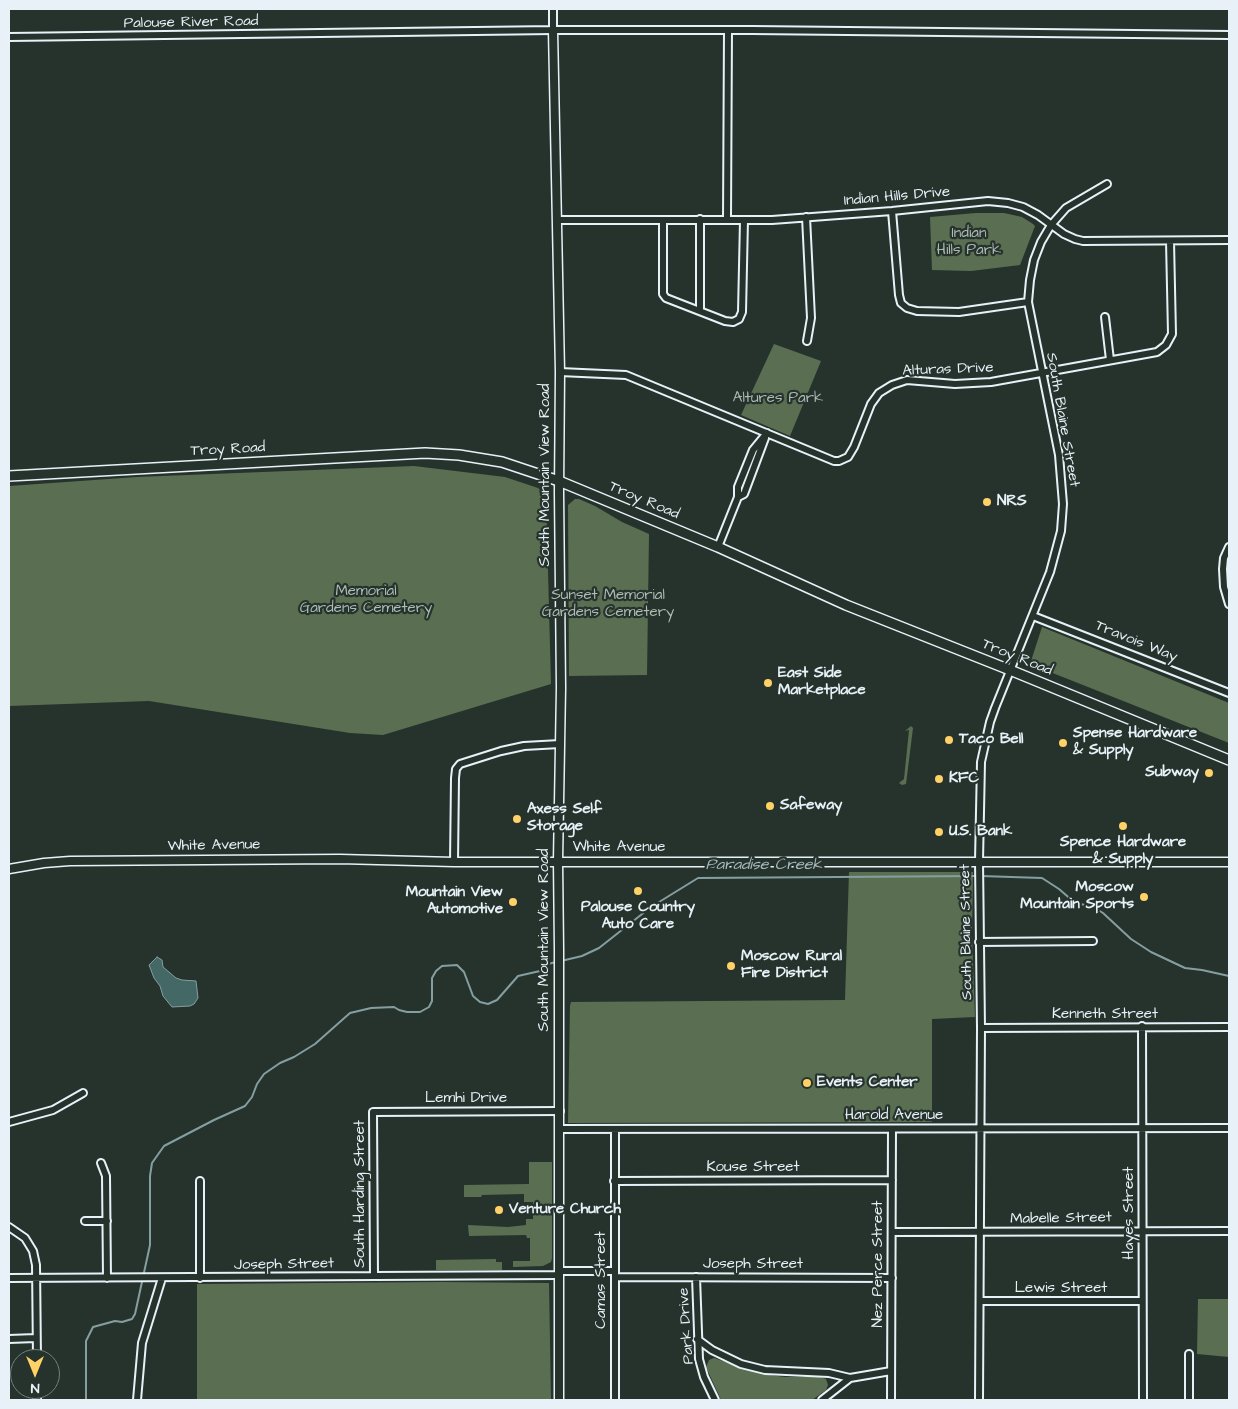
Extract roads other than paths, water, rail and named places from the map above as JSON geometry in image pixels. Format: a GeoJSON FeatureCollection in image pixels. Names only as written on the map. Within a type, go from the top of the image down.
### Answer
{"type":"FeatureCollection","features":[{"type":"Feature","properties":{"kind":"main road","name":"Troy Road"},"geometry":{"type":"LineString","coordinates":[[9,476],[426,453],[459,455],[502,462],[560,480],[718,547],[846,605],[1229,760]]}},
{"type":"Feature","properties":{"kind":"street"},"geometry":{"type":"LineString","coordinates":[[553,9],[554,30]]}},
{"type":"Feature","properties":{"kind":"street","name":"Palouse River Road"},"geometry":{"type":"LineString","coordinates":[[9,37],[554,30],[1229,34]]}},
{"type":"Feature","properties":{"kind":"street","name":"South Mountain View Road"},"geometry":{"type":"LineString","coordinates":[[554,30],[560,372],[560,744],[558,861],[560,950],[559,1400]]}},
{"type":"Feature","properties":{"kind":"street"},"geometry":{"type":"LineString","coordinates":[[727,219],[728,30]]}},
{"type":"Feature","properties":{"kind":"street","name":"South Blaine Street"},"geometry":{"type":"LineString","coordinates":[[979,1400],[981,1028],[979,864],[981,762],[990,722],[1050,572],[1061,531],[1063,504],[1059,455],[1028,302],[1030,280],[1034,260],[1041,242],[1051,225],[1066,208],[1107,184]]}},
{"type":"Feature","properties":{"kind":"street","name":"Indian Hills Drive"},"geometry":{"type":"LineString","coordinates":[[557,220],[772,220],[892,211],[988,201],[1023,207],[1075,239],[1084,241],[1229,240]]}},
{"type":"Feature","properties":{"kind":"street"},"geometry":{"type":"LineString","coordinates":[[892,211],[899,294],[901,303],[907,308],[959,312],[1028,302]]}},
{"type":"Feature","properties":{"kind":"street"},"geometry":{"type":"LineString","coordinates":[[806,218],[811,318],[807,341]]}},
{"type":"Feature","properties":{"kind":"street"},"geometry":{"type":"LineString","coordinates":[[700,219],[700,311]]}},
{"type":"Feature","properties":{"kind":"street"},"geometry":{"type":"LineString","coordinates":[[664,220],[663,294],[666,298],[724,321],[733,322],[739,319],[742,312],[744,220]]}},
{"type":"Feature","properties":{"kind":"street","name":"Alturas Drive"},"geometry":{"type":"LineString","coordinates":[[560,372],[590,372],[626,376],[834,461],[839,461],[848,457],[854,447],[871,404],[879,393],[892,385],[907,380],[970,384],[1157,352],[1166,345],[1172,334],[1174,322],[1170,241]]}},
{"type":"Feature","properties":{"kind":"street"},"geometry":{"type":"LineString","coordinates":[[1105,317],[1110,360]]}},
{"type":"Feature","properties":{"kind":"street"},"geometry":{"type":"LineString","coordinates":[[718,547],[738,497],[744,494],[767,433]]}},
{"type":"Feature","properties":{"kind":"street"},"geometry":{"type":"LineString","coordinates":[[1229,547],[1224,558],[1223,569],[1224,586],[1229,604]]}},
{"type":"Feature","properties":{"kind":"street","name":"Travois Way"},"geometry":{"type":"LineString","coordinates":[[1033,616],[1229,693]]}},
{"type":"Feature","properties":{"kind":"street"},"geometry":{"type":"LineString","coordinates":[[454,862],[456,772],[460,764],[524,746],[560,744]]}},
{"type":"Feature","properties":{"kind":"street","name":"White Avenue"},"geometry":{"type":"LineString","coordinates":[[9,869],[70,861],[340,858],[454,862],[979,864],[1229,862]]}},
{"type":"Feature","properties":{"kind":"street"},"geometry":{"type":"LineString","coordinates":[[979,942],[1093,941]]}},
{"type":"Feature","properties":{"kind":"street","name":"Hayes Street"},"geometry":{"type":"LineString","coordinates":[[1142,1026],[1143,1400]]}},
{"type":"Feature","properties":{"kind":"street","name":"Kenneth Street"},"geometry":{"type":"LineString","coordinates":[[981,1028],[1229,1027]]}},
{"type":"Feature","properties":{"kind":"street"},"geometry":{"type":"LineString","coordinates":[[9,1122],[53,1110],[83,1093]]}},
{"type":"Feature","properties":{"kind":"street","name":"Lemhi Drive"},"geometry":{"type":"LineString","coordinates":[[373,1112],[560,1112]]}},
{"type":"Feature","properties":{"kind":"street","name":"South Harding Street"},"geometry":{"type":"LineString","coordinates":[[373,1112],[374,1276]]}},
{"type":"Feature","properties":{"kind":"street","name":"Harold Avenue"},"geometry":{"type":"LineString","coordinates":[[559,1129],[1229,1128]]}},
{"type":"Feature","properties":{"kind":"street","name":"Camas Street"},"geometry":{"type":"LineString","coordinates":[[614,1129],[615,1400]]}},
{"type":"Feature","properties":{"kind":"street","name":"Nez Perce Street"},"geometry":{"type":"LineString","coordinates":[[891,1400],[892,1129]]}},
{"type":"Feature","properties":{"kind":"street"},"geometry":{"type":"LineString","coordinates":[[101,1163],[106,1176],[107,1278]]}},
{"type":"Feature","properties":{"kind":"street","name":"Kouse Street"},"geometry":{"type":"LineString","coordinates":[[614,1181],[892,1180]]}},
{"type":"Feature","properties":{"kind":"street"},"geometry":{"type":"LineString","coordinates":[[200,1181],[200,1278]]}},
{"type":"Feature","properties":{"kind":"street"},"geometry":{"type":"LineString","coordinates":[[85,1221],[107,1221]]}},
{"type":"Feature","properties":{"kind":"street"},"geometry":{"type":"LineString","coordinates":[[9,1227],[25,1238],[33,1251],[36,1278],[36,1349]]}},
{"type":"Feature","properties":{"kind":"street","name":"Mabelle Street"},"geometry":{"type":"LineString","coordinates":[[892,1232],[980,1233],[1229,1230]]}},
{"type":"Feature","properties":{"kind":"street","name":"Joseph Street"},"geometry":{"type":"LineString","coordinates":[[9,1278],[200,1278],[559,1273],[696,1278],[892,1278]]}},
{"type":"Feature","properties":{"kind":"street"},"geometry":{"type":"LineString","coordinates":[[137,1400],[142,1343],[162,1278]]}},
{"type":"Feature","properties":{"kind":"street","name":"Park Drive"},"geometry":{"type":"LineString","coordinates":[[696,1278],[697,1339],[701,1368],[715,1400]]}},
{"type":"Feature","properties":{"kind":"street","name":"Lewis Street"},"geometry":{"type":"LineString","coordinates":[[980,1301],[1142,1301]]}},
{"type":"Feature","properties":{"kind":"street"},"geometry":{"type":"LineString","coordinates":[[9,1338],[36,1338]]}},
{"type":"Feature","properties":{"kind":"street"},"geometry":{"type":"LineString","coordinates":[[697,1339],[706,1347],[727,1358],[757,1368],[829,1373],[850,1378],[891,1371]]}},
{"type":"Feature","properties":{"kind":"street"},"geometry":{"type":"LineString","coordinates":[[1189,1354],[1189,1400]]}},
{"type":"Feature","properties":{"kind":"street"},"geometry":{"type":"LineString","coordinates":[[822,1400],[850,1378]]}},
{"type":"Feature","properties":{"kind":"water"},"geometry":{"type":"Polygon","coordinates":[[[157,957],[162,960],[163,967],[176,978],[196,981],[198,998],[194,1004],[172,1007],[163,996],[149,965],[157,957]]]}},
{"type":"Feature","properties":{"kind":"waterway","name":"Paradise Creek"},"geometry":{"type":"LineString","coordinates":[[561,961],[582,956],[599,948],[651,907],[698,878],[976,876]]}},
{"type":"Feature","properties":{"kind":"waterway","name":"Paradise Creek"},"geometry":{"type":"LineString","coordinates":[[981,876],[1042,878],[1074,902],[1095,908],[1103,913],[1131,939],[1151,952],[1185,968],[1229,976]]}},
{"type":"Feature","properties":{"kind":"waterway","name":"Paradise Creek"},"geometry":{"type":"LineString","coordinates":[[86,1400],[86,1341],[93,1327],[132,1319],[135,1314],[150,1245],[150,1176],[152,1163],[164,1146],[245,1106],[264,1074],[315,1044],[350,1013],[371,1008],[394,1007],[407,1012],[420,1012],[429,1007],[432,1001],[432,978],[442,966],[457,965],[464,972],[473,996],[480,1002],[488,1004],[497,1000],[518,976],[540,971],[548,964],[556,962]]}},
{"type":"Feature","properties":{"kind":"place","name":"NRS"},"geometry":{"type":"Point","coordinates":[987,502]}},
{"type":"Feature","properties":{"kind":"place","name":"East Side Marketplace"},"geometry":{"type":"Point","coordinates":[768,683]}},
{"type":"Feature","properties":{"kind":"place","name":"Taco Bell"},"geometry":{"type":"Point","coordinates":[949,740]}},
{"type":"Feature","properties":{"kind":"place","name":"Spense Hardware & Supply"},"geometry":{"type":"Point","coordinates":[1063,743]}},
{"type":"Feature","properties":{"kind":"place","name":"Subway"},"geometry":{"type":"Point","coordinates":[1209,773]}},
{"type":"Feature","properties":{"kind":"place","name":"KFC"},"geometry":{"type":"Point","coordinates":[939,779]}},
{"type":"Feature","properties":{"kind":"place","name":"Safeway"},"geometry":{"type":"Point","coordinates":[770,806]}},
{"type":"Feature","properties":{"kind":"place","name":"Axess Self Storage"},"geometry":{"type":"Point","coordinates":[517,819]}},
{"type":"Feature","properties":{"kind":"place","name":"Spence Hardware & Supply"},"geometry":{"type":"Point","coordinates":[1123,826]}},
{"type":"Feature","properties":{"kind":"place","name":"U.S. Bank"},"geometry":{"type":"Point","coordinates":[939,832]}},
{"type":"Feature","properties":{"kind":"place","name":"Palouse Country Auto Care"},"geometry":{"type":"Point","coordinates":[638,891]}},
{"type":"Feature","properties":{"kind":"place","name":"Moscow Mountain Sports"},"geometry":{"type":"Point","coordinates":[1144,897]}},
{"type":"Feature","properties":{"kind":"place","name":"Mountain View Automotive"},"geometry":{"type":"Point","coordinates":[513,902]}},
{"type":"Feature","properties":{"kind":"place","name":"Moscow Rural Fire District"},"geometry":{"type":"Point","coordinates":[731,966]}},
{"type":"Feature","properties":{"kind":"place","name":"Events Center"},"geometry":{"type":"Point","coordinates":[807,1083]}},
{"type":"Feature","properties":{"kind":"place","name":"Venture Church"},"geometry":{"type":"Point","coordinates":[499,1210]}},
{"type":"Feature","properties":{"kind":"park label","name":"Indian Hills Park"},"geometry":{"type":"Point","coordinates":[969,242]}},
{"type":"Feature","properties":{"kind":"park label","name":"Altures Park"},"geometry":{"type":"Point","coordinates":[778,399]}},
{"type":"Feature","properties":{"kind":"park label","name":"Memorial Gardens Cemetery"},"geometry":{"type":"Point","coordinates":[366,600]}},
{"type":"Feature","properties":{"kind":"park label","name":"Sunset Memorial Gardens Cemetery"},"geometry":{"type":"Point","coordinates":[608,604]}}]}
